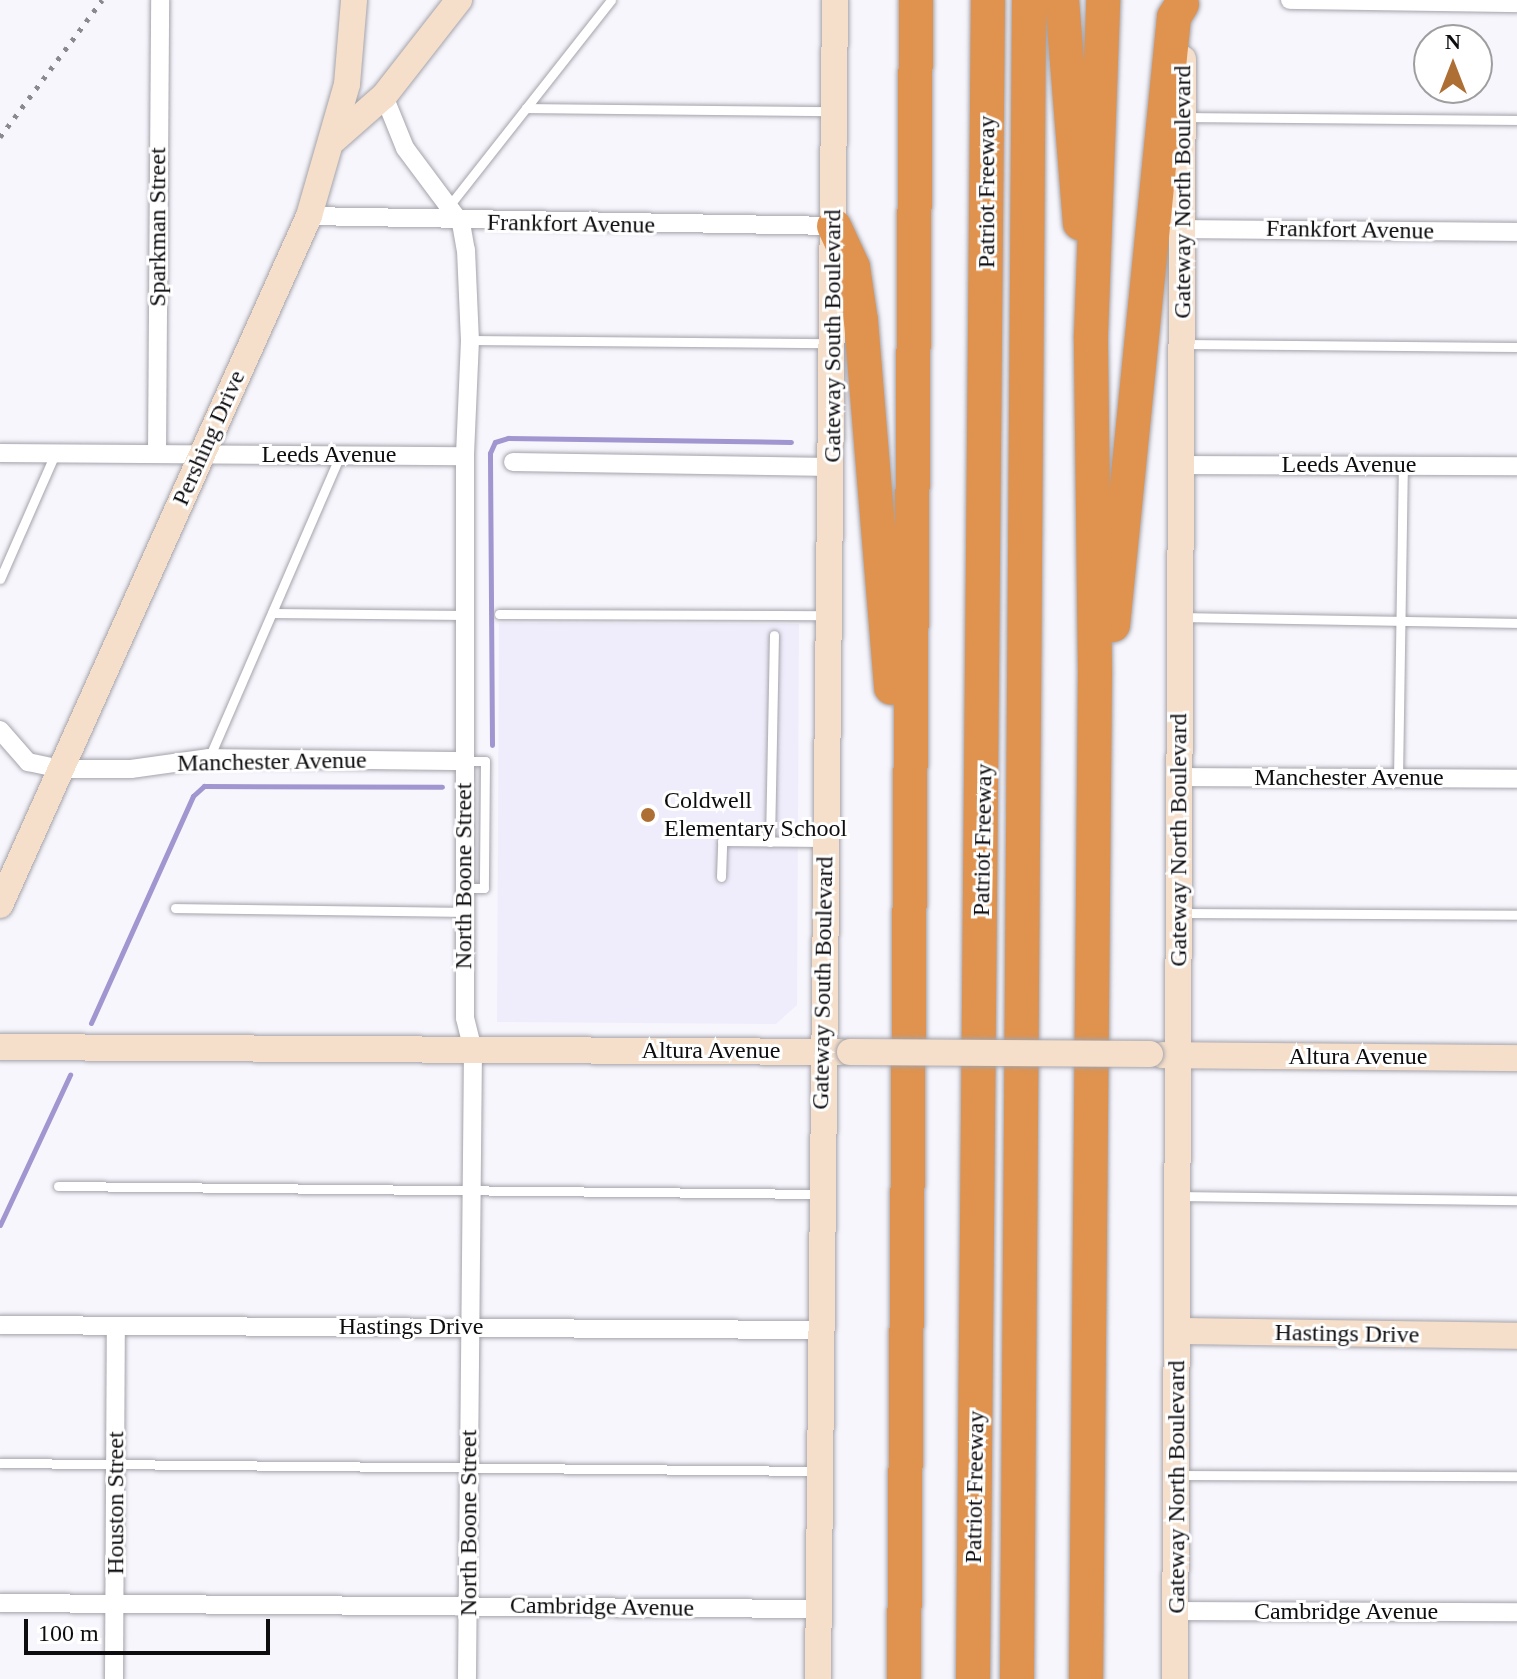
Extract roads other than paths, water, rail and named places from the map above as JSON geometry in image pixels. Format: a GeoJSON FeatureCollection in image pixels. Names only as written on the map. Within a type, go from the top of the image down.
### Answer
{"type":"FeatureCollection","features":[{"type":"Feature","properties":{"kind":"highway"},"geometry":{"type":"LineString","coordinates":[[904,1679],[916,0]]}},
{"type":"Feature","properties":{"kind":"highway","name":"Patriot Freeway"},"geometry":{"type":"LineString","coordinates":[[973,1679],[988,0]]}},
{"type":"Feature","properties":{"kind":"highway","name":"Patriot Freeway"},"geometry":{"type":"LineString","coordinates":[[1017,1679],[1029,0]]}},
{"type":"Feature","properties":{"kind":"highway"},"geometry":{"type":"LineString","coordinates":[[1062,0],[1091,335]]}},
{"type":"Feature","properties":{"kind":"highway"},"geometry":{"type":"LineString","coordinates":[[1086,1679],[1095,674],[1091,335],[1103,0]]}},
{"type":"Feature","properties":{"kind":"highway"},"geometry":{"type":"LineString","coordinates":[[1095,674],[1113,626],[1174,17],[1182,2]]}},
{"type":"Feature","properties":{"kind":"highway"},"geometry":{"type":"LineString","coordinates":[[834,226],[853,267],[861,321],[892,701],[911,732]]}},
{"type":"Feature","properties":{"kind":"main road","name":"Pershing Drive"},"geometry":{"type":"LineString","coordinates":[[0,905],[309,216],[335,139],[347,84],[354,0]]}},
{"type":"Feature","properties":{"kind":"main road"},"geometry":{"type":"LineString","coordinates":[[335,139],[384,96],[459,0]]}},
{"type":"Feature","properties":{"kind":"main road","name":"Gateway South Boulevard"},"geometry":{"type":"LineString","coordinates":[[818,1679],[835,0]]}},
{"type":"Feature","properties":{"kind":"main road","name":"Gateway North Boulevard"},"geometry":{"type":"LineString","coordinates":[[1175,1679],[1184,229],[1182,2]]}},
{"type":"Feature","properties":{"kind":"main road","name":"Altura Avenue"},"geometry":{"type":"LineString","coordinates":[[0,1047],[1517,1058]]}},
{"type":"Feature","properties":{"kind":"main road","name":"Hastings Drive"},"geometry":{"type":"LineString","coordinates":[[1178,1331],[1517,1336]]}},
{"type":"Feature","properties":{"kind":"street","name":"Sparkman Street"},"geometry":{"type":"LineString","coordinates":[[157,454],[160,0]]}},
{"type":"Feature","properties":{"kind":"street"},"geometry":{"type":"LineString","coordinates":[[1290,0],[1517,3]]}},
{"type":"Feature","properties":{"kind":"street"},"geometry":{"type":"LineString","coordinates":[[384,96],[405,148],[461,223]]}},
{"type":"Feature","properties":{"kind":"street","name":"Frankfort Avenue"},"geometry":{"type":"LineString","coordinates":[[309,216],[461,223],[834,226]]}},
{"type":"Feature","properties":{"kind":"street","name":"North Boone Street"},"geometry":{"type":"LineString","coordinates":[[461,223],[470,340],[465,456],[465,1018],[473,1050],[467,1679]]}},
{"type":"Feature","properties":{"kind":"street","name":"Frankfort Avenue"},"geometry":{"type":"LineString","coordinates":[[1184,229],[1517,232]]}},
{"type":"Feature","properties":{"kind":"street","name":"Leeds Avenue"},"geometry":{"type":"LineString","coordinates":[[0,453],[465,456]]}},
{"type":"Feature","properties":{"kind":"street"},"geometry":{"type":"LineString","coordinates":[[513,462],[832,467]]}},
{"type":"Feature","properties":{"kind":"street","name":"Leeds Avenue"},"geometry":{"type":"LineString","coordinates":[[1181,465],[1517,466]]}},
{"type":"Feature","properties":{"kind":"street","name":"Manchester Avenue"},"geometry":{"type":"LineString","coordinates":[[0,730],[28,762],[62,769],[131,769],[209,758],[464,761]]}},
{"type":"Feature","properties":{"kind":"street","name":"Manchester Avenue"},"geometry":{"type":"LineString","coordinates":[[1180,777],[1517,779]]}},
{"type":"Feature","properties":{"kind":"street","name":"Hastings Drive"},"geometry":{"type":"LineString","coordinates":[[0,1325],[821,1330]]}},
{"type":"Feature","properties":{"kind":"street","name":"Houston Street"},"geometry":{"type":"LineString","coordinates":[[114,1679],[116,1326]]}},
{"type":"Feature","properties":{"kind":"street","name":"Cambridge Avenue"},"geometry":{"type":"LineString","coordinates":[[0,1603],[820,1609]]}},
{"type":"Feature","properties":{"kind":"street","name":"Cambridge Avenue"},"geometry":{"type":"LineString","coordinates":[[1176,1611],[1517,1612]]}},
{"type":"Feature","properties":{"kind":"lane"},"geometry":{"type":"LineString","coordinates":[[449,206],[611,0]]}},
{"type":"Feature","properties":{"kind":"lane"},"geometry":{"type":"LineString","coordinates":[[526,108],[834,111]]}},
{"type":"Feature","properties":{"kind":"lane"},"geometry":{"type":"LineString","coordinates":[[1184,117],[1517,120]]}},
{"type":"Feature","properties":{"kind":"lane"},"geometry":{"type":"LineString","coordinates":[[470,340],[833,343]]}},
{"type":"Feature","properties":{"kind":"lane"},"geometry":{"type":"LineString","coordinates":[[1183,344],[1517,347]]}},
{"type":"Feature","properties":{"kind":"lane"},"geometry":{"type":"LineString","coordinates":[[0,579],[55,453]]}},
{"type":"Feature","properties":{"kind":"lane"},"geometry":{"type":"LineString","coordinates":[[209,758],[340,455]]}},
{"type":"Feature","properties":{"kind":"lane"},"geometry":{"type":"LineString","coordinates":[[1398,778],[1403,466]]}},
{"type":"Feature","properties":{"kind":"lane"},"geometry":{"type":"LineString","coordinates":[[272,613],[465,615]]}},
{"type":"Feature","properties":{"kind":"lane"},"geometry":{"type":"LineString","coordinates":[[499,614],[829,615]]}},
{"type":"Feature","properties":{"kind":"lane"},"geometry":{"type":"LineString","coordinates":[[1180,616],[1517,623]]}},
{"type":"Feature","properties":{"kind":"lane"},"geometry":{"type":"LineString","coordinates":[[770,842],[774,635]]}},
{"type":"Feature","properties":{"kind":"lane"},"geometry":{"type":"LineString","coordinates":[[721,877],[722,841],[825,842]]}},
{"type":"Feature","properties":{"kind":"lane"},"geometry":{"type":"LineString","coordinates":[[175,908],[465,912]]}},
{"type":"Feature","properties":{"kind":"lane"},"geometry":{"type":"LineString","coordinates":[[1179,913],[1517,915]]}},
{"type":"Feature","properties":{"kind":"lane"},"geometry":{"type":"LineString","coordinates":[[58,1186],[822,1194]]}},
{"type":"Feature","properties":{"kind":"lane"},"geometry":{"type":"LineString","coordinates":[[1179,1196],[1517,1200]]}},
{"type":"Feature","properties":{"kind":"lane"},"geometry":{"type":"LineString","coordinates":[[0,1463],[820,1471]]}},
{"type":"Feature","properties":{"kind":"lane"},"geometry":{"type":"LineString","coordinates":[[1177,1475],[1517,1476]]}},
{"type":"Feature","properties":{"kind":"waterway"},"geometry":{"type":"LineString","coordinates":[[492,745],[490,453],[495,442],[508,438],[791,442]]}},
{"type":"Feature","properties":{"kind":"waterway"},"geometry":{"type":"LineString","coordinates":[[91,1023],[193,796],[204,786],[442,787]]}},
{"type":"Feature","properties":{"kind":"waterway"},"geometry":{"type":"LineString","coordinates":[[0,1225],[70,1075]]}},
{"type":"Feature","properties":{"kind":"railway"},"geometry":{"type":"LineString","coordinates":[[0,137],[102,0]]}},
{"type":"Feature","properties":{"kind":"place","name":"Coldwell Elementary School"},"geometry":{"type":"Point","coordinates":[648,815]}}]}
